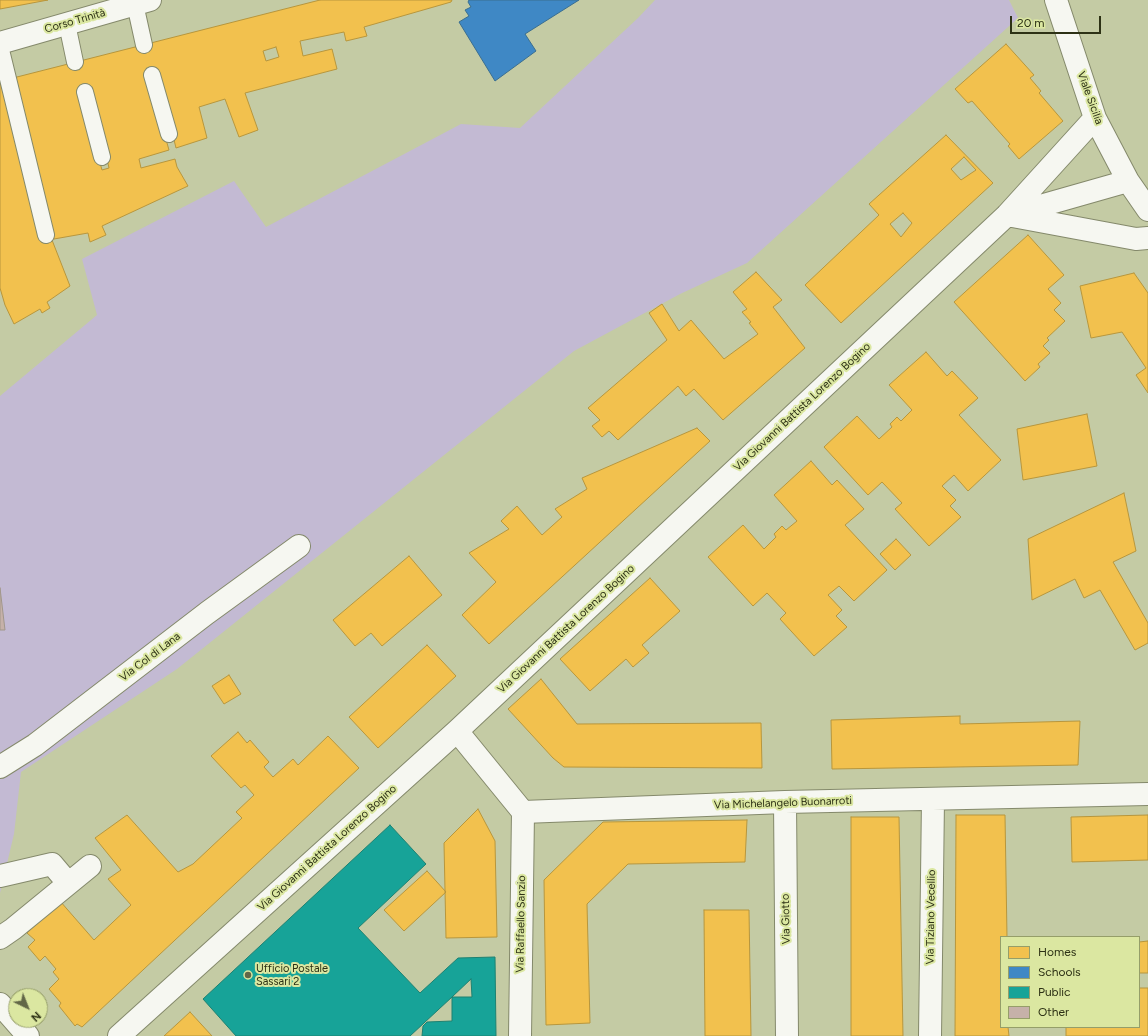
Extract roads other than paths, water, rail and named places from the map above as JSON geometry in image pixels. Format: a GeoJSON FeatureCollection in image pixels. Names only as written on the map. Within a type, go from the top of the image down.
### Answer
{"type":"FeatureCollection","features":[{"type":"Feature","properties":{"kind":"street","name":"Viale Sicilia"},"geometry":{"type":"LineString","coordinates":[[1056,0],[1095,118],[1128,181],[1148,210]]}},
{"type":"Feature","properties":{"kind":"street","name":"Corso Trinità"},"geometry":{"type":"LineString","coordinates":[[0,44],[143,2]]}},
{"type":"Feature","properties":{"kind":"street","name":"Via Giovanni Battista Lorenzo Bogino"},"geometry":{"type":"LineString","coordinates":[[118,1036],[457,732],[1008,215],[1095,118]]}},
{"type":"Feature","properties":{"kind":"street","name":"Via Giovanni Battista Lorenzo Bogino"},"geometry":{"type":"LineString","coordinates":[[1008,215],[1128,181]]}},
{"type":"Feature","properties":{"kind":"street"},"geometry":{"type":"LineString","coordinates":[[1008,215],[1136,239],[1148,238]]}},
{"type":"Feature","properties":{"kind":"street","name":"Via Col di Lana"},"geometry":{"type":"LineString","coordinates":[[0,767],[35,745],[207,613],[299,546]]}},
{"type":"Feature","properties":{"kind":"street"},"geometry":{"type":"LineString","coordinates":[[457,732],[523,812]]}},
{"type":"Feature","properties":{"kind":"street","name":"Via Michelangelo Buonarroti"},"geometry":{"type":"LineString","coordinates":[[523,812],[785,802],[1148,794]]}},
{"type":"Feature","properties":{"kind":"street","name":"Via Tiziano Vecellio"},"geometry":{"type":"LineString","coordinates":[[930,1036],[933,799]]}},
{"type":"Feature","properties":{"kind":"street","name":"Via Giotto"},"geometry":{"type":"LineString","coordinates":[[785,802],[787,1036]]}},
{"type":"Feature","properties":{"kind":"street","name":"Via Raffaello Sanzio"},"geometry":{"type":"LineString","coordinates":[[520,1036],[523,812]]}},
{"type":"Feature","properties":{"kind":"street"},"geometry":{"type":"LineString","coordinates":[[0,876],[52,864],[68,883]]}},
{"type":"Feature","properties":{"kind":"street"},"geometry":{"type":"LineString","coordinates":[[0,938],[90,866]]}},
{"type":"Feature","properties":{"kind":"street"},"geometry":{"type":"LineString","coordinates":[[0,1004],[27,1034]]}},
{"type":"Feature","properties":{"kind":"lane"},"geometry":{"type":"LineString","coordinates":[[143,2],[144,45]]}},
{"type":"Feature","properties":{"kind":"lane"},"geometry":{"type":"LineString","coordinates":[[67,24],[75,62]]}},
{"type":"Feature","properties":{"kind":"lane"},"geometry":{"type":"LineString","coordinates":[[0,44],[46,235]]}},
{"type":"Feature","properties":{"kind":"lane"},"geometry":{"type":"LineString","coordinates":[[152,75],[168,134]]}},
{"type":"Feature","properties":{"kind":"lane"},"geometry":{"type":"LineString","coordinates":[[85,92],[102,157]]}},
{"type":"Feature","properties":{"kind":"place","name":"Ufficio Postale Sassari 2"},"geometry":{"type":"Point","coordinates":[248,975]}}]}
